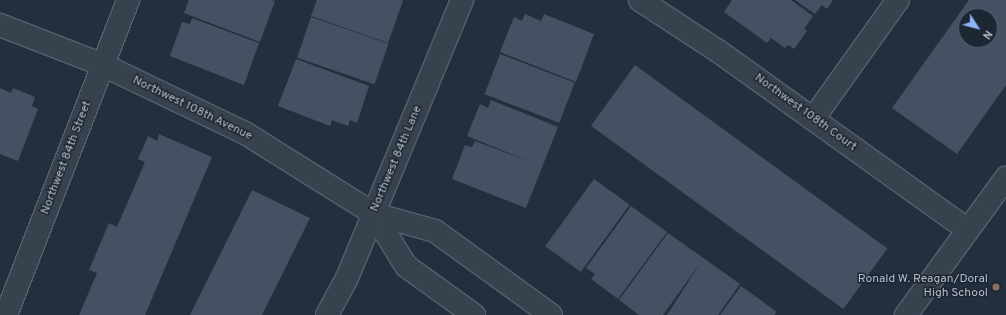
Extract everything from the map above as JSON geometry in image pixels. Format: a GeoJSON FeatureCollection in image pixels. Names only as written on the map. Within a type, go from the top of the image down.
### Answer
{"type":"FeatureCollection","features":[{"type":"Feature","properties":{"kind":"street","name":"Northwest 84th Street"},"geometry":{"type":"LineString","coordinates":[[6,315],[128,0]]}},
{"type":"Feature","properties":{"kind":"street","name":"Northwest 84th Lane"},"geometry":{"type":"LineString","coordinates":[[327,315],[348,278],[462,0]]}},
{"type":"Feature","properties":{"kind":"street","name":"Northwest 108th Court"},"geometry":{"type":"LineString","coordinates":[[640,0],[718,50],[968,230]]}},
{"type":"Feature","properties":{"kind":"street"},"geometry":{"type":"LineString","coordinates":[[813,119],[898,0]]}},
{"type":"Feature","properties":{"kind":"street","name":"Northwest 108th Avenue"},"geometry":{"type":"LineString","coordinates":[[0,25],[102,65],[244,133],[374,214],[434,231],[552,315]]}},
{"type":"Feature","properties":{"kind":"street"},"geometry":{"type":"LineString","coordinates":[[906,315],[1006,178]]}},
{"type":"Feature","properties":{"kind":"street","name":"Northwest 108th Avenue"},"geometry":{"type":"LineString","coordinates":[[374,214],[406,266],[474,315]]}},
{"type":"Feature","properties":{"kind":"building"},"geometry":{"type":"Polygon","coordinates":[[[189,0],[275,1],[260,42],[184,13],[189,0]]]}},
{"type":"Feature","properties":{"kind":"building"},"geometry":{"type":"Polygon","coordinates":[[[317,0],[403,1],[388,43],[311,16],[317,0]]]}},
{"type":"Feature","properties":{"kind":"building"},"geometry":{"type":"Polygon","coordinates":[[[732,0],[791,0],[813,16],[804,29],[807,31],[794,49],[788,45],[785,48],[771,38],[767,43],[724,12],[732,0]]]}},
{"type":"Feature","properties":{"kind":"building"},"geometry":{"type":"Polygon","coordinates":[[[795,0],[833,0],[827,9],[822,5],[815,14],[795,0]]]}},
{"type":"Feature","properties":{"kind":"building"},"geometry":{"type":"Polygon","coordinates":[[[969,0],[1006,0],[1006,85],[957,154],[892,108],[958,15],[958,48],[998,48],[998,8],[963,8],[969,0]]]}},
{"type":"Feature","properties":{"kind":"building"},"geometry":{"type":"Polygon","coordinates":[[[525,14],[541,21],[544,14],[594,34],[576,82],[500,52],[514,17],[522,21],[525,14]]]}},
{"type":"Feature","properties":{"kind":"building"},"geometry":{"type":"Polygon","coordinates":[[[311,17],[389,44],[375,84],[297,58],[311,17]]]}},
{"type":"Feature","properties":{"kind":"building"},"geometry":{"type":"Polygon","coordinates":[[[192,18],[259,43],[244,85],[170,56],[182,22],[190,24],[192,18]]]}},
{"type":"Feature","properties":{"kind":"building"},"geometry":{"type":"Polygon","coordinates":[[[500,54],[575,83],[559,123],[485,94],[500,54]]]}},
{"type":"Feature","properties":{"kind":"building"},"geometry":{"type":"Polygon","coordinates":[[[296,59],[369,86],[357,123],[350,120],[348,126],[332,120],[330,126],[278,106],[296,59]]]}},
{"type":"Feature","properties":{"kind":"building"},"geometry":{"type":"Polygon","coordinates":[[[635,65],[887,248],[843,309],[591,126],[635,65]]]}},
{"type":"Feature","properties":{"kind":"building"},"geometry":{"type":"Polygon","coordinates":[[[0,88],[11,93],[13,88],[35,97],[32,106],[38,109],[18,161],[0,154],[0,88]]]}},
{"type":"Feature","properties":{"kind":"building"},"geometry":{"type":"Polygon","coordinates":[[[491,100],[558,127],[526,208],[452,179],[465,145],[472,147],[475,141],[533,163],[467,136],[480,104],[488,108],[491,100]]]}},
{"type":"Feature","properties":{"kind":"building"},"geometry":{"type":"Polygon","coordinates":[[[159,134],[212,157],[145,315],[79,315],[97,273],[89,270],[109,223],[117,227],[145,162],[138,159],[148,136],[157,141],[159,134]]]}},
{"type":"Feature","properties":{"kind":"building"},"geometry":{"type":"Polygon","coordinates":[[[594,179],[630,205],[581,272],[545,246],[594,179]]]}},
{"type":"Feature","properties":{"kind":"building"},"geometry":{"type":"Polygon","coordinates":[[[252,190],[310,218],[262,315],[190,315],[252,190]]]}},
{"type":"Feature","properties":{"kind":"building"},"geometry":{"type":"Polygon","coordinates":[[[631,206],[667,232],[618,299],[591,279],[595,274],[586,268],[631,206]]]}},
{"type":"Feature","properties":{"kind":"building"},"geometry":{"type":"Polygon","coordinates":[[[668,233],[740,284],[718,315],[667,315],[701,262],[663,315],[639,315],[619,300],[668,233]]]}},
{"type":"Feature","properties":{"kind":"building"},"geometry":{"type":"Polygon","coordinates":[[[741,286],[777,312],[774,315],[720,315],[741,286]]]}},
{"type":"Feature","properties":{"kind":"place","name":"Ronald W. Reagan/Doral High School"},"geometry":{"type":"Point","coordinates":[996,287]}}]}
